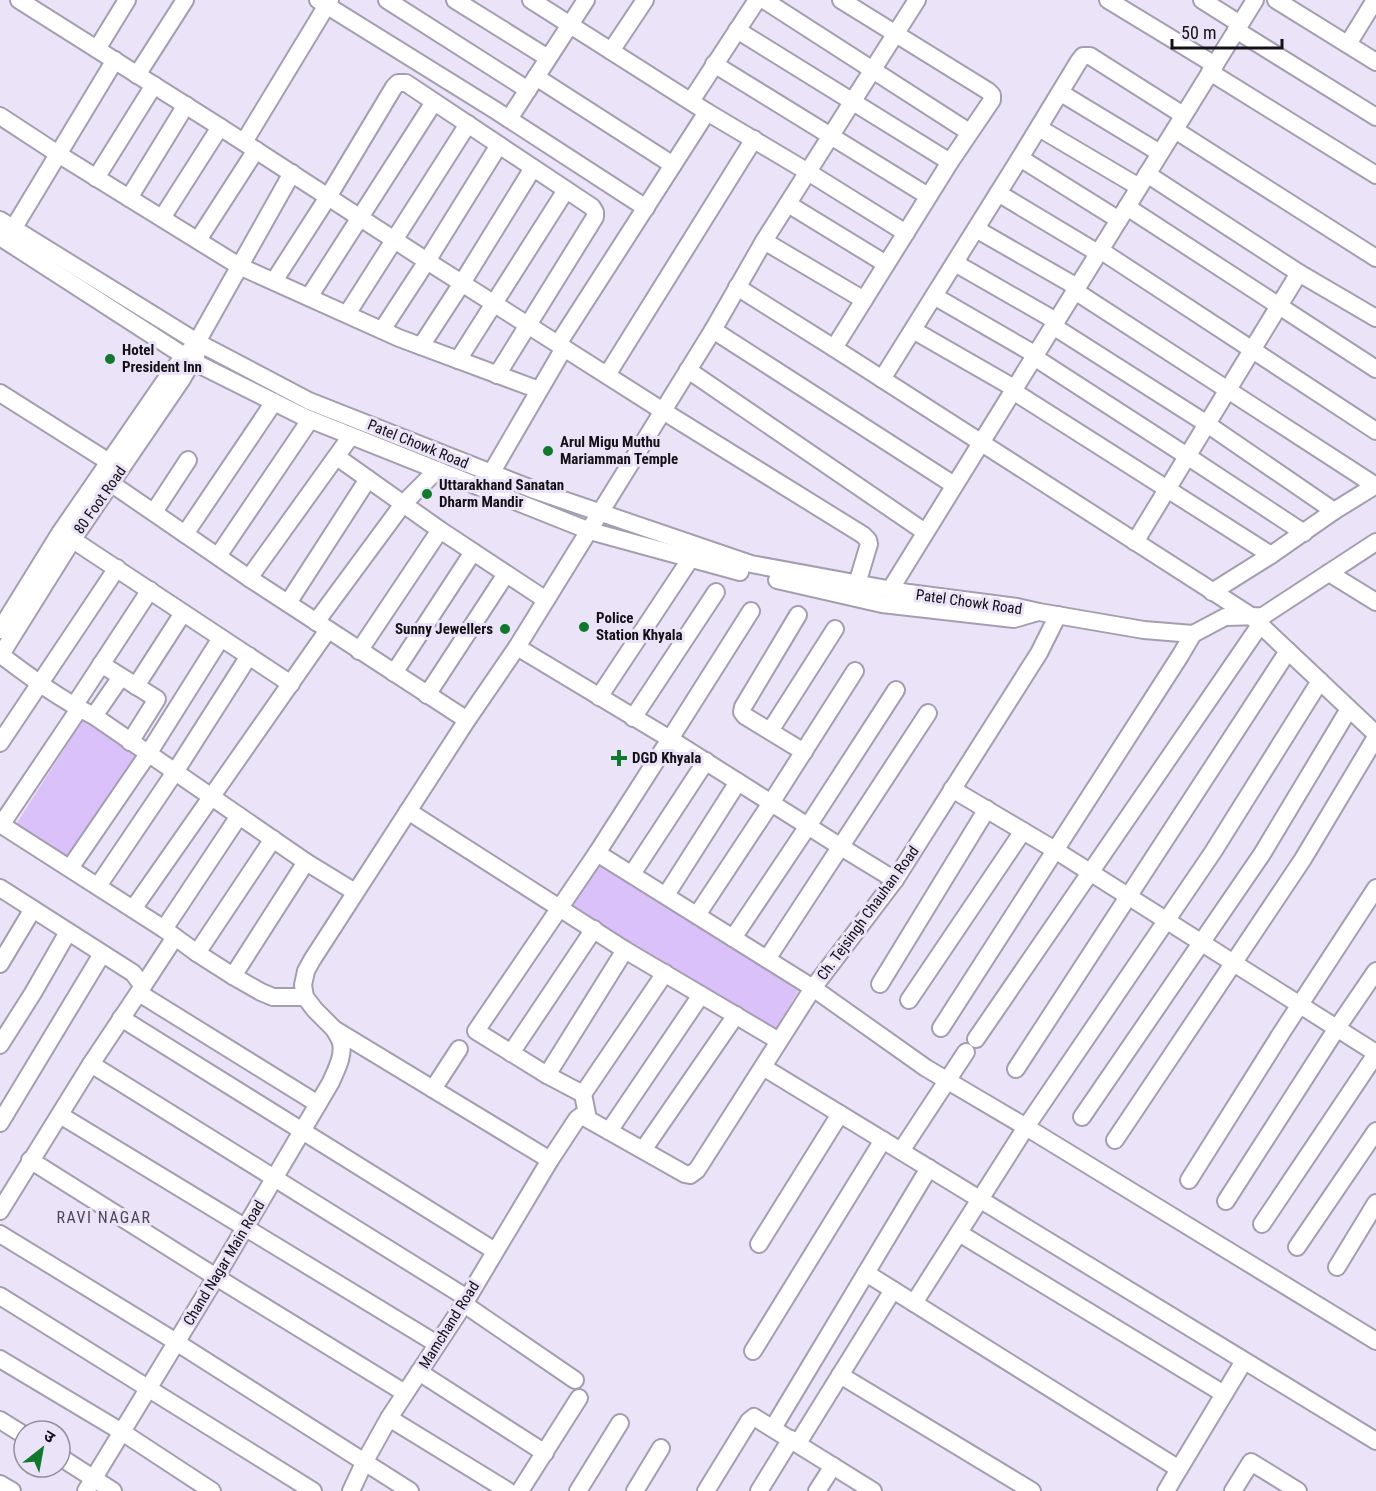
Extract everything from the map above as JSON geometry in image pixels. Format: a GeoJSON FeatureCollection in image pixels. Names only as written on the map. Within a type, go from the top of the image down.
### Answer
{"type":"FeatureCollection","features":[{"type":"Feature","properties":{"kind":"street"},"geometry":{"type":"LineString","coordinates":[[19,0],[220,126],[663,411],[863,535],[869,544],[857,584]]}},
{"type":"Feature","properties":{"kind":"street"},"geometry":{"type":"LineString","coordinates":[[97,49],[127,0]]}},
{"type":"Feature","properties":{"kind":"street"},"geometry":{"type":"LineString","coordinates":[[137,75],[185,0]]}},
{"type":"Feature","properties":{"kind":"street"},"geometry":{"type":"LineString","coordinates":[[387,0],[673,165]]}},
{"type":"Feature","properties":{"kind":"street"},"geometry":{"type":"LineString","coordinates":[[455,0],[548,58]]}},
{"type":"Feature","properties":{"kind":"street"},"geometry":{"type":"LineString","coordinates":[[531,0],[906,233]]}},
{"type":"Feature","properties":{"kind":"street"},"geometry":{"type":"LineString","coordinates":[[509,119],[585,0]]}},
{"type":"Feature","properties":{"kind":"street"},"geometry":{"type":"LineString","coordinates":[[611,51],[645,0]]}},
{"type":"Feature","properties":{"kind":"street"},"geometry":{"type":"LineString","coordinates":[[691,101],[757,0]]}},
{"type":"Feature","properties":{"kind":"street"},"geometry":{"type":"LineString","coordinates":[[764,0],[969,132]]}},
{"type":"Feature","properties":{"kind":"street"},"geometry":{"type":"LineString","coordinates":[[834,348],[928,196],[992,100],[992,94],[988,91],[841,0]]}},
{"type":"Feature","properties":{"kind":"street"},"geometry":{"type":"LineString","coordinates":[[550,1160],[334,1029],[305,997],[303,985],[306,971],[590,531],[713,330],[764,241],[917,0]]}},
{"type":"Feature","properties":{"kind":"street"},"geometry":{"type":"LineString","coordinates":[[1202,0],[1238,27],[1376,117]]}},
{"type":"Feature","properties":{"kind":"street"},"geometry":{"type":"LineString","coordinates":[[890,590],[1255,0]]}},
{"type":"Feature","properties":{"kind":"street"},"geometry":{"type":"LineString","coordinates":[[1276,0],[1376,62]]}},
{"type":"Feature","properties":{"kind":"street"},"geometry":{"type":"LineString","coordinates":[[198,240],[325,2],[646,208]]}},
{"type":"Feature","properties":{"kind":"street"},"geometry":{"type":"LineString","coordinates":[[1117,2],[1212,68],[1376,175]]}},
{"type":"Feature","properties":{"kind":"street"},"geometry":{"type":"LineString","coordinates":[[1348,44],[1375,2]]}},
{"type":"Feature","properties":{"kind":"street"},"geometry":{"type":"LineString","coordinates":[[737,30],[950,162]]}},
{"type":"Feature","properties":{"kind":"street"},"geometry":{"type":"LineString","coordinates":[[882,379],[1083,56],[1090,56],[1179,122],[1376,258]]}},
{"type":"Feature","properties":{"kind":"street"},"geometry":{"type":"LineString","coordinates":[[4,228],[58,154],[115,60]]}},
{"type":"Feature","properties":{"kind":"street"},"geometry":{"type":"LineString","coordinates":[[714,64],[928,196]]}},
{"type":"Feature","properties":{"kind":"street"},"geometry":{"type":"LineString","coordinates":[[274,281],[394,87],[398,83],[406,83],[592,207],[595,212],[529,326],[497,375]]}},
{"type":"Feature","properties":{"kind":"street"},"geometry":{"type":"LineString","coordinates":[[96,178],[154,85]]}},
{"type":"Feature","properties":{"kind":"street"},"geometry":{"type":"LineString","coordinates":[[1061,93],[1160,153]]}},
{"type":"Feature","properties":{"kind":"street"},"geometry":{"type":"LineString","coordinates":[[309,297],[434,102]]}},
{"type":"Feature","properties":{"kind":"street"},"geometry":{"type":"LineString","coordinates":[[129,198],[186,105]]}},
{"type":"Feature","properties":{"kind":"street"},"geometry":{"type":"LineString","coordinates":[[487,481],[539,390],[561,346],[708,112]]}},
{"type":"Feature","properties":{"kind":"street"},"geometry":{"type":"LineString","coordinates":[[0,116],[239,266],[382,330],[539,390]]}},
{"type":"Feature","properties":{"kind":"street"},"geometry":{"type":"LineString","coordinates":[[346,314],[468,124]]}},
{"type":"Feature","properties":{"kind":"street"},"geometry":{"type":"LineString","coordinates":[[162,218],[220,126]]}},
{"type":"Feature","properties":{"kind":"street"},"geometry":{"type":"LineString","coordinates":[[1039,128],[1143,180],[1376,318]]}},
{"type":"Feature","properties":{"kind":"street"},"geometry":{"type":"LineString","coordinates":[[608,375],[754,140]]}},
{"type":"Feature","properties":{"kind":"street"},"geometry":{"type":"LineString","coordinates":[[382,330],[499,145]]}},
{"type":"Feature","properties":{"kind":"street"},"geometry":{"type":"LineString","coordinates":[[1020,158],[1123,213],[1278,306],[1376,369]]}},
{"type":"Feature","properties":{"kind":"street"},"geometry":{"type":"LineString","coordinates":[[421,346],[533,168]]}},
{"type":"Feature","properties":{"kind":"street","name":"80 Foot Road"},"geometry":{"type":"LineString","coordinates":[[0,655],[110,462],[171,372],[200,344],[239,266],[292,173]]}},
{"type":"Feature","properties":{"kind":"street"},"geometry":{"type":"LineString","coordinates":[[458,360],[566,190]]}},
{"type":"Feature","properties":{"kind":"street"},"geometry":{"type":"LineString","coordinates":[[998,193],[1099,252],[1376,431]]}},
{"type":"Feature","properties":{"kind":"street"},"geometry":{"type":"LineString","coordinates":[[788,204],[886,264]]}},
{"type":"Feature","properties":{"kind":"street","name":"Patel Chowk Road"},"geometry":{"type":"LineString","coordinates":[[4,228],[200,344],[309,401],[487,481],[590,531],[748,573],[882,603],[1014,619],[1039,612]]}},
{"type":"Feature","properties":{"kind":"street","name":"Patel Chowk Road"},"geometry":{"type":"LineString","coordinates":[[4,228],[188,358],[310,420],[437,470],[487,481],[600,513],[752,564],[890,590],[1039,612]]}},
{"type":"Feature","properties":{"kind":"street"},"geometry":{"type":"LineString","coordinates":[[976,230],[1076,289],[1376,486],[1334,511],[1271,555],[1212,592]]}},
{"type":"Feature","properties":{"kind":"street"},"geometry":{"type":"LineString","coordinates":[[764,241],[864,300]]}},
{"type":"Feature","properties":{"kind":"street"},"geometry":{"type":"LineString","coordinates":[[955,263],[1054,324],[1207,424],[1334,511]]}},
{"type":"Feature","properties":{"kind":"street"},"geometry":{"type":"LineString","coordinates":[[1135,542],[1299,273]]}},
{"type":"Feature","properties":{"kind":"street"},"geometry":{"type":"LineString","coordinates":[[737,287],[981,442],[1255,621],[1376,735],[1303,859],[1115,1140]]}},
{"type":"Feature","properties":{"kind":"street"},"geometry":{"type":"LineString","coordinates":[[934,296],[1035,356],[1304,533]]}},
{"type":"Feature","properties":{"kind":"street"},"geometry":{"type":"LineString","coordinates":[[713,330],[954,485]]}},
{"type":"Feature","properties":{"kind":"street"},"geometry":{"type":"LineString","coordinates":[[913,330],[1014,390],[1271,555]]}},
{"type":"Feature","properties":{"kind":"street","name":"80 Foot Road"},"geometry":{"type":"LineString","coordinates":[[0,630],[67,536],[112,484],[182,379],[188,358]]}},
{"type":"Feature","properties":{"kind":"street"},"geometry":{"type":"LineString","coordinates":[[688,370],[925,532]]}},
{"type":"Feature","properties":{"kind":"street"},"geometry":{"type":"LineString","coordinates":[[0,393],[110,462]]}},
{"type":"Feature","properties":{"kind":"street"},"geometry":{"type":"LineString","coordinates":[[185,534],[274,402]]}},
{"type":"Feature","properties":{"kind":"street"},"geometry":{"type":"LineString","coordinates":[[218,556],[310,420]]}},
{"type":"Feature","properties":{"kind":"street"},"geometry":{"type":"LineString","coordinates":[[249,578],[351,436]]}},
{"type":"Feature","properties":{"kind":"street"},"geometry":{"type":"LineString","coordinates":[[337,457],[402,504],[546,600]]}},
{"type":"Feature","properties":{"kind":"street"},"geometry":{"type":"LineString","coordinates":[[154,512],[188,460]]}},
{"type":"Feature","properties":{"kind":"street"},"geometry":{"type":"LineString","coordinates":[[133,909],[291,684],[322,626],[402,504],[437,470]]}},
{"type":"Feature","properties":{"kind":"street"},"geometry":{"type":"LineString","coordinates":[[288,603],[368,479]]}},
{"type":"Feature","properties":{"kind":"street"},"geometry":{"type":"LineString","coordinates":[[112,484],[249,578],[467,720]]}},
{"type":"Feature","properties":{"kind":"street"},"geometry":{"type":"LineString","coordinates":[[359,651],[440,530]]}},
{"type":"Feature","properties":{"kind":"street"},"geometry":{"type":"LineString","coordinates":[[67,536],[291,684]]}},
{"type":"Feature","properties":{"kind":"street"},"geometry":{"type":"LineString","coordinates":[[976,1038],[1090,872],[1255,621],[1376,542]]}},
{"type":"Feature","properties":{"kind":"street"},"geometry":{"type":"LineString","coordinates":[[394,673],[473,552]]}},
{"type":"Feature","properties":{"kind":"street"},"geometry":{"type":"LineString","coordinates":[[599,698],[690,558]]}},
{"type":"Feature","properties":{"kind":"street"},"geometry":{"type":"LineString","coordinates":[[0,743],[117,568]]}},
{"type":"Feature","properties":{"kind":"street"},"geometry":{"type":"LineString","coordinates":[[1329,573],[1376,602]]}},
{"type":"Feature","properties":{"kind":"street"},"geometry":{"type":"LineString","coordinates":[[428,695],[506,574]]}},
{"type":"Feature","properties":{"kind":"street"},"geometry":{"type":"LineString","coordinates":[[150,590],[101,664],[82,710],[3,831],[70,868],[197,953],[261,992],[273,997],[305,997]]}},
{"type":"Feature","properties":{"kind":"street"},"geometry":{"type":"LineString","coordinates":[[633,718],[716,592]]}},
{"type":"Feature","properties":{"kind":"street"},"geometry":{"type":"LineString","coordinates":[[583,1094],[547,1075],[476,1031],[597,853],[751,611]]}},
{"type":"Feature","properties":{"kind":"street"},"geometry":{"type":"LineString","coordinates":[[1039,612],[1144,630],[1193,634]]}},
{"type":"Feature","properties":{"kind":"street"},"geometry":{"type":"LineString","coordinates":[[136,686],[183,613]]}},
{"type":"Feature","properties":{"kind":"street"},"geometry":{"type":"LineString","coordinates":[[798,615],[742,712],[804,752]]}},
{"type":"Feature","properties":{"kind":"street","name":"Ch. Tejsingh Chauhan Road"},"geometry":{"type":"LineString","coordinates":[[643,1150],[685,1174],[690,1175],[697,1170],[813,988],[895,879],[1039,653],[1058,615]]}},
{"type":"Feature","properties":{"kind":"street"},"geometry":{"type":"LineString","coordinates":[[941,1028],[1193,634],[1225,617],[1255,621]]}},
{"type":"Feature","properties":{"kind":"street"},"geometry":{"type":"LineString","coordinates":[[770,731],[835,629]]}},
{"type":"Feature","properties":{"kind":"street"},"geometry":{"type":"LineString","coordinates":[[70,868],[148,754],[221,638]]}},
{"type":"Feature","properties":{"kind":"street"},"geometry":{"type":"LineString","coordinates":[[517,647],[895,879]]}},
{"type":"Feature","properties":{"kind":"street"},"geometry":{"type":"LineString","coordinates":[[1016,1069],[1288,651]]}},
{"type":"Feature","properties":{"kind":"street"},"geometry":{"type":"LineString","coordinates":[[0,655],[40,684],[355,892]]}},
{"type":"Feature","properties":{"kind":"street"},"geometry":{"type":"LineString","coordinates":[[98,886],[175,772],[249,656]]}},
{"type":"Feature","properties":{"kind":"street"},"geometry":{"type":"LineString","coordinates":[[101,664],[175,711]]}},
{"type":"Feature","properties":{"kind":"street"},"geometry":{"type":"LineString","coordinates":[[697,915],[855,671]]}},
{"type":"Feature","properties":{"kind":"street"},"geometry":{"type":"LineString","coordinates":[[82,710],[121,677]]}},
{"type":"Feature","properties":{"kind":"street"},"geometry":{"type":"LineString","coordinates":[[914,1303],[1026,1127],[1213,852],[1320,681]]}},
{"type":"Feature","properties":{"kind":"street"},"geometry":{"type":"LineString","coordinates":[[733,938],[896,690]]}},
{"type":"Feature","properties":{"kind":"street"},"geometry":{"type":"LineString","coordinates":[[130,742],[157,699]]}},
{"type":"Feature","properties":{"kind":"street"},"geometry":{"type":"LineString","coordinates":[[1082,1117],[1262,854],[1350,709]]}},
{"type":"Feature","properties":{"kind":"street"},"geometry":{"type":"LineString","coordinates":[[766,959],[928,713]]}},
{"type":"Feature","properties":{"kind":"street"},"geometry":{"type":"LineString","coordinates":[[632,874],[706,761]]}},
{"type":"Feature","properties":{"kind":"street"},"geometry":{"type":"LineString","coordinates":[[666,896],[738,782]]}},
{"type":"Feature","properties":{"kind":"street"},"geometry":{"type":"LineString","coordinates":[[952,789],[1055,850],[1376,1054],[1262,1224]]}},
{"type":"Feature","properties":{"kind":"street"},"geometry":{"type":"LineString","coordinates":[[880,984],[987,809]]}},
{"type":"Feature","properties":{"kind":"street"},"geometry":{"type":"LineString","coordinates":[[408,811],[558,908],[779,1041]]}},
{"type":"Feature","properties":{"kind":"street"},"geometry":{"type":"LineString","coordinates":[[0,1211],[30,1160],[141,989],[170,933],[239,816]]}},
{"type":"Feature","properties":{"kind":"street"},"geometry":{"type":"LineString","coordinates":[[909,1000],[1023,831]]}},
{"type":"Feature","properties":{"kind":"street"},"geometry":{"type":"LineString","coordinates":[[197,953],[273,839]]}},
{"type":"Feature","properties":{"kind":"street"},"geometry":{"type":"LineString","coordinates":[[597,853],[813,988],[926,1068],[1376,1341]]}},
{"type":"Feature","properties":{"kind":"street"},"geometry":{"type":"LineString","coordinates":[[233,976],[306,861]]}},
{"type":"Feature","properties":{"kind":"street"},"geometry":{"type":"LineString","coordinates":[[1190,1180],[1376,888]]}},
{"type":"Feature","properties":{"kind":"street"},"geometry":{"type":"LineString","coordinates":[[1,891],[132,973],[141,989],[318,1104]]}},
{"type":"Feature","properties":{"kind":"street"},"geometry":{"type":"LineString","coordinates":[[0,964],[33,909]]}},
{"type":"Feature","properties":{"kind":"street"},"geometry":{"type":"LineString","coordinates":[[511,1053],[594,930]]}},
{"type":"Feature","properties":{"kind":"street"},"geometry":{"type":"LineString","coordinates":[[0,1045],[68,932]]}},
{"type":"Feature","properties":{"kind":"street"},"geometry":{"type":"LineString","coordinates":[[547,1075],[626,950]]}},
{"type":"Feature","properties":{"kind":"street"},"geometry":{"type":"LineString","coordinates":[[0,1123],[102,954]]}},
{"type":"Feature","properties":{"kind":"street"},"geometry":{"type":"LineString","coordinates":[[1226,1201],[1376,971]]}},
{"type":"Feature","properties":{"kind":"street"},"geometry":{"type":"LineString","coordinates":[[664,973],[583,1094],[588,1119],[643,1150],[735,1015]]}},
{"type":"Feature","properties":{"kind":"street"},"geometry":{"type":"LineString","coordinates":[[609,1131],[701,995]]}},
{"type":"Feature","properties":{"kind":"street"},"geometry":{"type":"LineString","coordinates":[[121,1018],[495,1251]]}},
{"type":"Feature","properties":{"kind":"street","name":"Chand Nagar Main Road"},"geometry":{"type":"LineString","coordinates":[[90,1484],[331,1082],[342,1051],[341,1042],[334,1029]]}},
{"type":"Feature","properties":{"kind":"street"},"geometry":{"type":"LineString","coordinates":[[433,1089],[459,1049]]}},
{"type":"Feature","properties":{"kind":"street"},"geometry":{"type":"LineString","coordinates":[[901,1151],[966,1052]]}},
{"type":"Feature","properties":{"kind":"street"},"geometry":{"type":"LineString","coordinates":[[91,1064],[275,1177],[465,1301],[575,1380]]}},
{"type":"Feature","properties":{"kind":"street"},"geometry":{"type":"LineString","coordinates":[[763,1067],[1376,1441]]}},
{"type":"Feature","properties":{"kind":"street"},"geometry":{"type":"LineString","coordinates":[[759,1244],[840,1114]]}},
{"type":"Feature","properties":{"kind":"street"},"geometry":{"type":"LineString","coordinates":[[60,1115],[437,1344]]}},
{"type":"Feature","properties":{"kind":"street","name":"Mamchand Road"},"geometry":{"type":"LineString","coordinates":[[351,1491],[389,1418],[465,1301],[550,1160],[577,1119],[581,1116],[588,1119]]}},
{"type":"Feature","properties":{"kind":"street"},"geometry":{"type":"LineString","coordinates":[[1297,1247],[1376,1131]]}},
{"type":"Feature","properties":{"kind":"street"},"geometry":{"type":"LineString","coordinates":[[753,1351],[884,1140]]}},
{"type":"Feature","properties":{"kind":"street"},"geometry":{"type":"LineString","coordinates":[[30,1160],[405,1393]]}},
{"type":"Feature","properties":{"kind":"street"},"geometry":{"type":"LineString","coordinates":[[773,1428],[929,1168]]}},
{"type":"Feature","properties":{"kind":"street"},"geometry":{"type":"LineString","coordinates":[[1337,1267],[1376,1203]]}},
{"type":"Feature","properties":{"kind":"street"},"geometry":{"type":"LineString","coordinates":[[959,1233],[1224,1394]]}},
{"type":"Feature","properties":{"kind":"street"},"geometry":{"type":"LineString","coordinates":[[0,1234],[176,1342],[410,1491]]}},
{"type":"Feature","properties":{"kind":"street"},"geometry":{"type":"LineString","coordinates":[[866,1273],[1179,1469]]}},
{"type":"Feature","properties":{"kind":"street"},"geometry":{"type":"LineString","coordinates":[[759,1491],[840,1375],[893,1290]]}},
{"type":"Feature","properties":{"kind":"street"},"geometry":{"type":"LineString","coordinates":[[0,1296],[313,1491]]}},
{"type":"Feature","properties":{"kind":"street"},"geometry":{"type":"LineString","coordinates":[[0,1359],[122,1432],[212,1491]]}},
{"type":"Feature","properties":{"kind":"street"},"geometry":{"type":"LineString","coordinates":[[1166,1491],[1244,1361]]}},
{"type":"Feature","properties":{"kind":"street"},"geometry":{"type":"LineString","coordinates":[[419,1372],[544,1453]]}},
{"type":"Feature","properties":{"kind":"street"},"geometry":{"type":"LineString","coordinates":[[840,1375],[1032,1491]]}},
{"type":"Feature","properties":{"kind":"street"},"geometry":{"type":"LineString","coordinates":[[520,1491],[579,1398]]}},
{"type":"Feature","properties":{"kind":"street"},"geometry":{"type":"LineString","coordinates":[[389,1418],[508,1491]]}},
{"type":"Feature","properties":{"kind":"street"},"geometry":{"type":"LineString","coordinates":[[706,1491],[751,1419],[756,1418],[873,1491]]}},
{"type":"Feature","properties":{"kind":"street"},"geometry":{"type":"LineString","coordinates":[[578,1491],[620,1423]]}},
{"type":"Feature","properties":{"kind":"street"},"geometry":{"type":"LineString","coordinates":[[635,1491],[661,1448]]}},
{"type":"Feature","properties":{"kind":"street"},"geometry":{"type":"LineString","coordinates":[[1233,1491],[1251,1462],[1298,1491]]}},
{"type":"Feature","properties":{"kind":"street"},"geometry":{"type":"LineString","coordinates":[[817,1491],[833,1466]]}},
{"type":"Feature","properties":{"kind":"street"},"geometry":{"type":"LineString","coordinates":[[72,1468],[90,1484],[113,1491]]}},
{"type":"Feature","properties":{"kind":"street"},"geometry":{"type":"LineString","coordinates":[[0,1484],[12,1491]]}},
{"type":"Feature","properties":{"kind":"shaded area"},"geometry":{"type":"Polygon","coordinates":[[[85,717],[140,754],[66,865],[13,829],[85,717]]]}},
{"type":"Feature","properties":{"kind":"shaded area"},"geometry":{"type":"Polygon","coordinates":[[[596,860],[803,983],[772,1036],[563,912],[596,860]]]}},
{"type":"Feature","properties":{"kind":"place","name":"Hotel President Inn"},"geometry":{"type":"Point","coordinates":[110,359]}},
{"type":"Feature","properties":{"kind":"place","name":"Arul Migu Muthu Mariamman Temple"},"geometry":{"type":"Point","coordinates":[548,451]}},
{"type":"Feature","properties":{"kind":"place","name":"Uttarakhand Sanatan Dharm Mandir"},"geometry":{"type":"Point","coordinates":[427,494]}},
{"type":"Feature","properties":{"kind":"place","name":"Police Station Khyala"},"geometry":{"type":"Point","coordinates":[584,627]}},
{"type":"Feature","properties":{"kind":"place","name":"Sunny Jewellers"},"geometry":{"type":"Point","coordinates":[505,629]}},
{"type":"Feature","properties":{"kind":"place","name":"DGD Khyala"},"geometry":{"type":"Point","coordinates":[619,758]}},
{"type":"Feature","properties":{"kind":"district","name":"RAVI NAGAR"},"geometry":{"type":"Point","coordinates":[104,1217]}}]}
